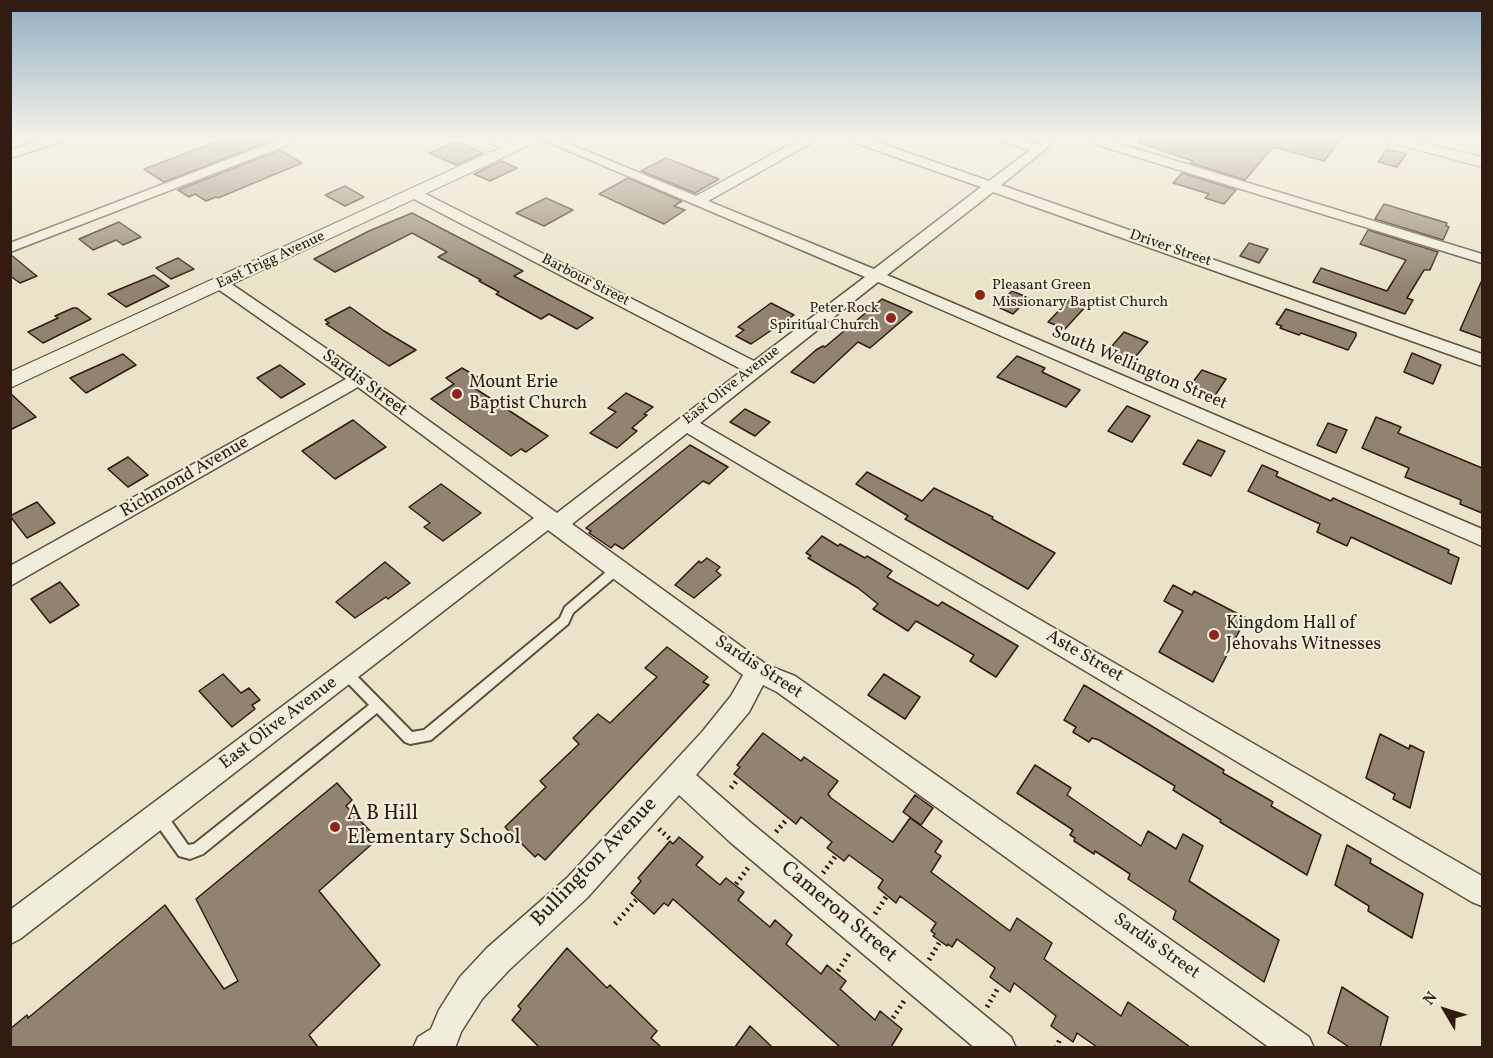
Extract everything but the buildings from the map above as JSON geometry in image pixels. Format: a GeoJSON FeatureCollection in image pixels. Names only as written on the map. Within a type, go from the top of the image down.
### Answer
{"type":"FeatureCollection","features":[{"type":"Feature","properties":{"kind":"street"},"geometry":{"type":"LineString","coordinates":[[10,248],[164,188]]}},
{"type":"Feature","properties":{"kind":"street","name":"East Trigg Avenue"},"geometry":{"type":"LineString","coordinates":[[10,381],[427,188]]}},
{"type":"Feature","properties":{"kind":"street","name":"South Wellington Street"},"geometry":{"type":"LineString","coordinates":[[667,188],[874,275],[1482,538]]}},
{"type":"Feature","properties":{"kind":"street"},"geometry":{"type":"LineString","coordinates":[[698,201],[719,188]]}},
{"type":"Feature","properties":{"kind":"street","name":"East Olive Avenue"},"geometry":{"type":"LineString","coordinates":[[10,929],[346,673],[685,423],[988,188]]}},
{"type":"Feature","properties":{"kind":"street","name":"Driver Street"},"geometry":{"type":"LineString","coordinates":[[998,188],[1482,360]]}},
{"type":"Feature","properties":{"kind":"street"},"geometry":{"type":"LineString","coordinates":[[1252,188],[1482,259]]}},
{"type":"Feature","properties":{"kind":"street","name":"Barbour Street"},"geometry":{"type":"LineString","coordinates":[[415,194],[754,369]]}},
{"type":"Feature","properties":{"kind":"street","name":"Sardis Street"},"geometry":{"type":"LineString","coordinates":[[221,284],[359,379],[758,672],[786,684],[1298,1047]]}},
{"type":"Feature","properties":{"kind":"street","name":"Richmond Avenue"},"geometry":{"type":"LineString","coordinates":[[10,577],[359,379]]}},
{"type":"Feature","properties":{"kind":"street","name":"Aste Street"},"geometry":{"type":"LineString","coordinates":[[685,423],[1482,892]]}},
{"type":"Feature","properties":{"kind":"street","name":"Bullington Avenue"},"geometry":{"type":"LineString","coordinates":[[439,1045],[450,1021],[471,987],[498,959],[554,911],[678,776],[740,704],[758,672]]}},
{"type":"Feature","properties":{"kind":"street","name":"Cameron Street"},"geometry":{"type":"LineString","coordinates":[[678,776],[748,838],[1000,1047]]}},
{"type":"Feature","properties":{"kind":"lane"},"geometry":{"type":"LineString","coordinates":[[346,673],[410,738],[427,736],[564,621],[569,610],[617,569]]}},
{"type":"Feature","properties":{"kind":"lane"},"geometry":{"type":"LineString","coordinates":[[159,816],[184,851],[190,852],[198,849],[377,706]]}},
{"type":"Feature","properties":{"kind":"path"},"geometry":{"type":"LineString","coordinates":[[731,789],[738,779]]}},
{"type":"Feature","properties":{"kind":"path"},"geometry":{"type":"LineString","coordinates":[[774,835],[787,819]]}},
{"type":"Feature","properties":{"kind":"path"},"geometry":{"type":"LineString","coordinates":[[657,827],[672,840]]}},
{"type":"Feature","properties":{"kind":"path"},"geometry":{"type":"LineString","coordinates":[[823,874],[835,857]]}},
{"type":"Feature","properties":{"kind":"path"},"geometry":{"type":"LineString","coordinates":[[736,884],[750,867]]}},
{"type":"Feature","properties":{"kind":"path"},"geometry":{"type":"LineString","coordinates":[[874,915],[886,897]]}},
{"type":"Feature","properties":{"kind":"path"},"geometry":{"type":"LineString","coordinates":[[615,924],[636,900]]}},
{"type":"Feature","properties":{"kind":"path"},"geometry":{"type":"LineString","coordinates":[[929,960],[939,943]]}},
{"type":"Feature","properties":{"kind":"path"},"geometry":{"type":"LineString","coordinates":[[838,971],[850,952]]}},
{"type":"Feature","properties":{"kind":"path"},"geometry":{"type":"LineString","coordinates":[[987,1007],[998,987]]}},
{"type":"Feature","properties":{"kind":"path"},"geometry":{"type":"LineString","coordinates":[[893,1018],[905,999]]}},
{"type":"Feature","properties":{"kind":"path"},"geometry":{"type":"LineString","coordinates":[[1056,1047],[1060,1039]]}},
{"type":"Feature","properties":{"kind":"place","name":"Pleasant Green Missionary Baptist Church"},"geometry":{"type":"Point","coordinates":[980,295]}},
{"type":"Feature","properties":{"kind":"place","name":"Peter Rock Spiritual Church"},"geometry":{"type":"Point","coordinates":[891,318]}},
{"type":"Feature","properties":{"kind":"place","name":"Mount Erie Baptist Church"},"geometry":{"type":"Point","coordinates":[457,394]}},
{"type":"Feature","properties":{"kind":"place","name":"Kingdom Hall of Jehovahs Witnesses"},"geometry":{"type":"Point","coordinates":[1214,635]}},
{"type":"Feature","properties":{"kind":"place","name":"A B Hill Elementary School"},"geometry":{"type":"Point","coordinates":[335,827]}}]}
